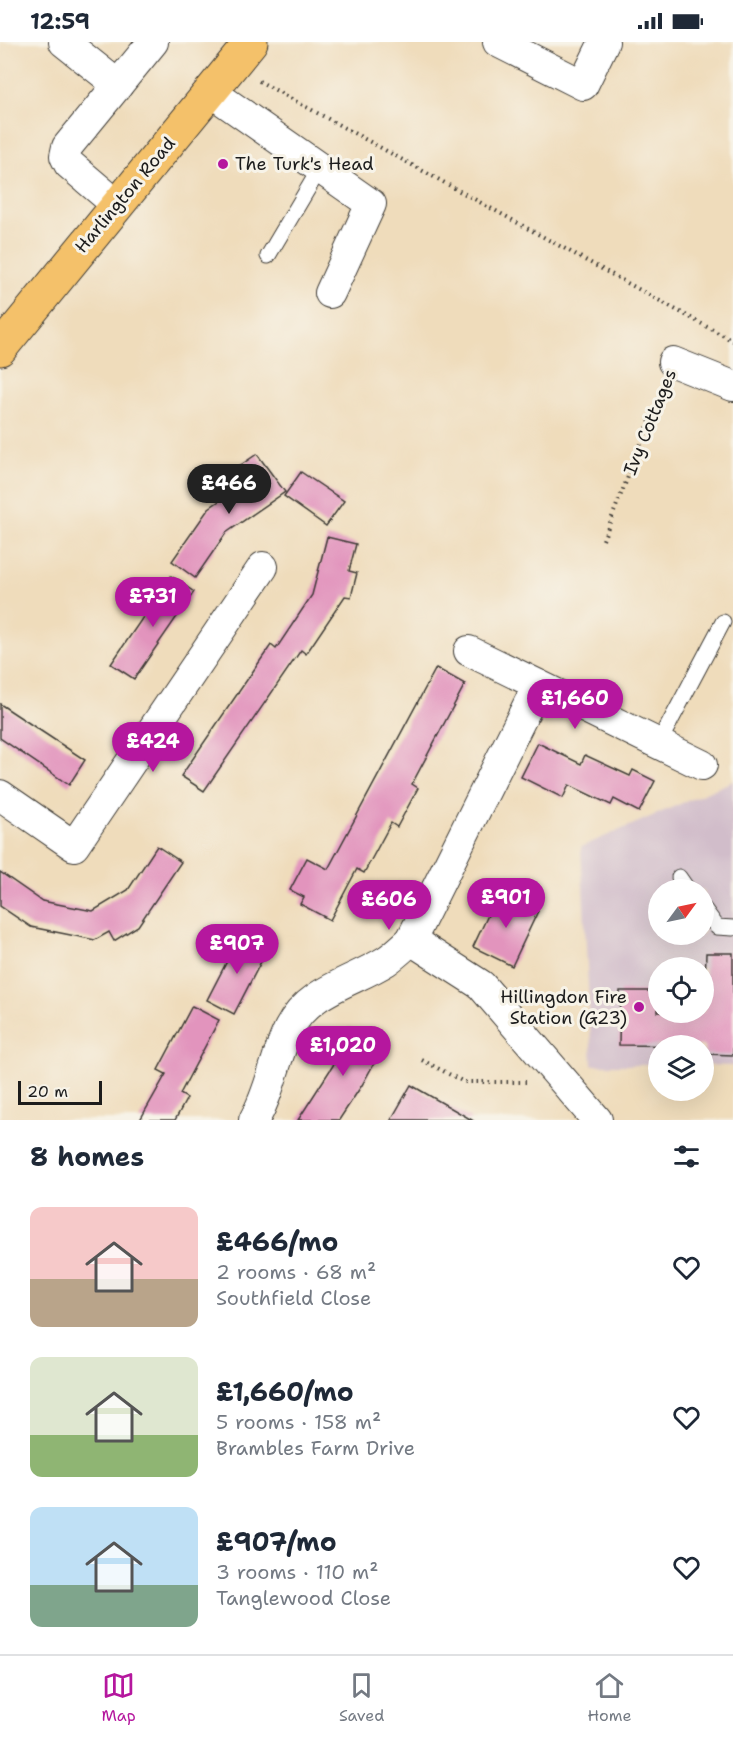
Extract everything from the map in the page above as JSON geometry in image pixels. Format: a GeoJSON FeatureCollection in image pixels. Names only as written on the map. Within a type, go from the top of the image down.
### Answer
{"type":"FeatureCollection","features":[{"type":"Feature","properties":{"kind":"main road","name":"Harlington Road"},"geometry":{"type":"LineString","coordinates":[[0,349],[116,204],[242,54]]}},
{"type":"Feature","properties":{"kind":"street"},"geometry":{"type":"LineString","coordinates":[[64,42],[118,85]]}},
{"type":"Feature","properties":{"kind":"street"},"geometry":{"type":"LineString","coordinates":[[116,204],[69,164],[65,156],[67,147],[153,42]]}},
{"type":"Feature","properties":{"kind":"street"},"geometry":{"type":"LineString","coordinates":[[498,42],[582,85],[604,42]]}},
{"type":"Feature","properties":{"kind":"street"},"geometry":{"type":"LineString","coordinates":[[211,92],[319,170],[371,204],[330,293]]}},
{"type":"Feature","properties":{"kind":"street","name":"Ivy Cottages"},"geometry":{"type":"LineString","coordinates":[[673,362],[733,386]]}},
{"type":"Feature","properties":{"kind":"street"},"geometry":{"type":"LineString","coordinates":[[0,795],[74,846],[263,567]]}},
{"type":"Feature","properties":{"kind":"street"},"geometry":{"type":"LineString","coordinates":[[469,651],[702,765]]}},
{"type":"Feature","properties":{"kind":"street"},"geometry":{"type":"LineString","coordinates":[[254,1120],[266,1100],[289,1028],[305,1007],[325,992],[387,961],[411,940],[538,685]]}},
{"type":"Feature","properties":{"kind":"street"},"geometry":{"type":"LineString","coordinates":[[411,940],[482,985],[597,1120]]}},
{"type":"Feature","properties":{"kind":"lane"},"geometry":{"type":"LineString","coordinates":[[268,256],[319,170]]}},
{"type":"Feature","properties":{"kind":"lane"},"geometry":{"type":"LineString","coordinates":[[659,743],[723,622]]}},
{"type":"Feature","properties":{"kind":"lane"},"geometry":{"type":"LineString","coordinates":[[714,923],[717,927],[733,928]]}},
{"type":"Feature","properties":{"kind":"path"},"geometry":{"type":"LineString","coordinates":[[242,54],[733,341]]}},
{"type":"Feature","properties":{"kind":"path","name":"Ivy Cottages"},"geometry":{"type":"LineString","coordinates":[[603,540],[673,362]]}},
{"type":"Feature","properties":{"kind":"path"},"geometry":{"type":"LineString","coordinates":[[422,1060],[464,1082],[563,1080]]}},
{"type":"Feature","properties":{"kind":"shaded area"},"geometry":{"type":"Polygon","coordinates":[[[733,781],[733,1066],[714,1065],[714,1035],[648,1035],[648,1065],[592,1065],[581,847],[733,781]]]}},
{"type":"Feature","properties":{"kind":"building"},"geometry":{"type":"Polygon","coordinates":[[[257,454],[285,492],[226,533],[195,578],[172,561],[209,508],[248,481],[238,467],[257,454]]]}},
{"type":"Feature","properties":{"kind":"building"},"geometry":{"type":"Polygon","coordinates":[[[301,472],[344,501],[326,526],[284,496],[301,472]]]}},
{"type":"Feature","properties":{"kind":"building"},"geometry":{"type":"Polygon","coordinates":[[[327,537],[356,544],[349,571],[357,573],[351,597],[345,596],[306,654],[301,650],[204,791],[181,776],[271,645],[276,649],[312,595],[327,537]]]}},
{"type":"Feature","properties":{"kind":"building"},"geometry":{"type":"Polygon","coordinates":[[[171,576],[194,592],[134,679],[111,664],[171,576]]]}},
{"type":"Feature","properties":{"kind":"building"},"geometry":{"type":"Polygon","coordinates":[[[436,668],[465,684],[412,784],[418,788],[397,827],[391,823],[364,873],[357,869],[330,920],[300,904],[304,897],[290,890],[307,858],[328,869],[436,668]]]}},
{"type":"Feature","properties":{"kind":"building"},"geometry":{"type":"Polygon","coordinates":[[[0,704],[85,760],[69,785],[0,738],[0,704]]]}},
{"type":"Feature","properties":{"kind":"building"},"geometry":{"type":"Polygon","coordinates":[[[538,743],[581,764],[585,755],[630,776],[633,770],[655,781],[639,812],[614,799],[611,805],[569,785],[563,798],[521,777],[538,743]]]}},
{"type":"Feature","properties":{"kind":"building"},"geometry":{"type":"Polygon","coordinates":[[[157,846],[181,862],[138,926],[114,941],[109,932],[95,940],[31,927],[0,906],[0,872],[42,901],[93,911],[128,890],[157,846]]]}},
{"type":"Feature","properties":{"kind":"building"},"geometry":{"type":"Polygon","coordinates":[[[499,892],[538,911],[512,966],[473,947],[499,892]]]}},
{"type":"Feature","properties":{"kind":"building"},"geometry":{"type":"Polygon","coordinates":[[[240,936],[267,950],[234,1014],[207,1000],[240,936]]]}},
{"type":"Feature","properties":{"kind":"building","name":"Hillingdon Fire Station (G23)"},"geometry":{"type":"Polygon","coordinates":[[[706,953],[733,953],[733,1055],[714,1054],[714,1035],[648,1035],[648,1045],[619,1045],[620,991],[648,991],[648,1023],[714,1023],[714,957],[706,957],[706,953]]]}},
{"type":"Feature","properties":{"kind":"building"},"geometry":{"type":"Polygon","coordinates":[[[192,1006],[219,1020],[180,1094],[187,1098],[175,1120],[140,1120],[166,1074],[158,1070],[192,1006]]]}},
{"type":"Feature","properties":{"kind":"building"},"geometry":{"type":"Polygon","coordinates":[[[349,1027],[383,1047],[339,1120],[298,1120],[334,1064],[329,1061],[349,1027]]]}},
{"type":"Feature","properties":{"kind":"building"},"geometry":{"type":"Polygon","coordinates":[[[411,1085],[472,1120],[391,1120],[411,1085]]]}},
{"type":"Feature","properties":{"kind":"place","name":"The Turk's Head"},"geometry":{"type":"Point","coordinates":[223,164]}},
{"type":"Feature","properties":{"kind":"place","name":"Hillingdon Fire Station (G23)"},"geometry":{"type":"Point","coordinates":[639,1007]}}]}
